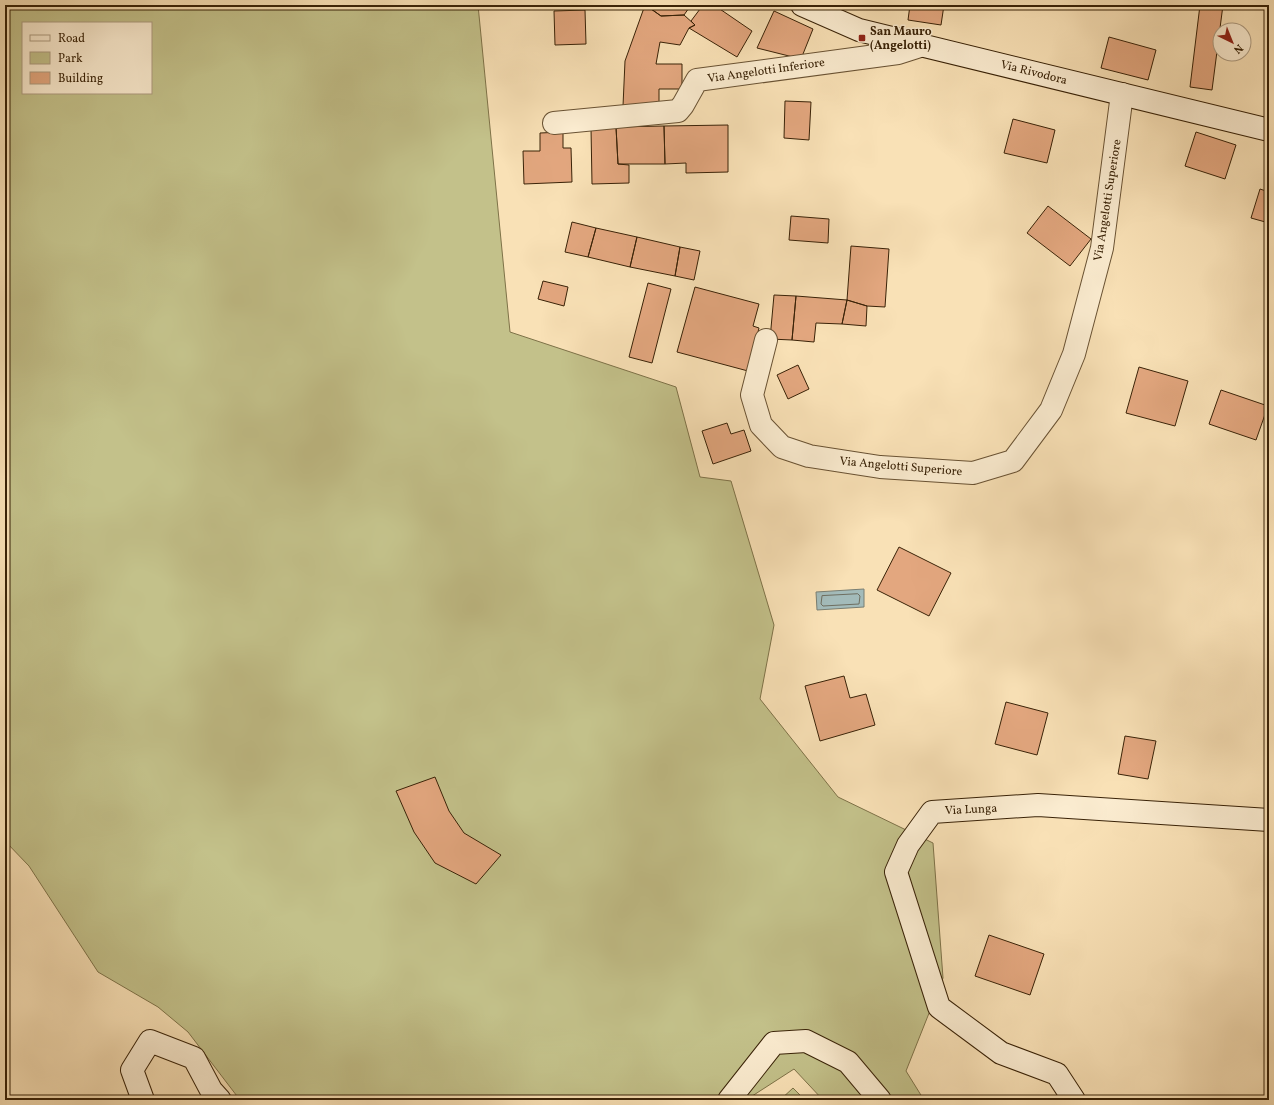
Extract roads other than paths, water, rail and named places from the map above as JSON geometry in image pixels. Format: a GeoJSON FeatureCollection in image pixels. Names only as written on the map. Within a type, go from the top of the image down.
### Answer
{"type":"FeatureCollection","features":[{"type":"Feature","properties":{"kind":"street","name":"Via Rivodora"},"geometry":{"type":"LineString","coordinates":[[802,5],[859,30],[1269,130]]}},
{"type":"Feature","properties":{"kind":"street","name":"Via Angelotti Inferiore"},"geometry":{"type":"LineString","coordinates":[[554,123],[678,111],[697,80],[898,53],[923,45]]}},
{"type":"Feature","properties":{"kind":"street","name":"Via Angelotti Superiore"},"geometry":{"type":"LineString","coordinates":[[766,340],[752,395],[761,425],[782,447],[809,456],[880,467],[973,472],[1013,461],[1050,410],[1074,354],[1102,248],[1122,94]]}},
{"type":"Feature","properties":{"kind":"street","name":"Via Lunga"},"geometry":{"type":"LineString","coordinates":[[1074,1100],[1057,1074],[1001,1053],[939,1007],[896,872],[908,845],[932,812],[1038,805],[1269,820]]}},
{"type":"Feature","properties":{"kind":"street"},"geometry":{"type":"LineString","coordinates":[[143,1100],[132,1070],[150,1041],[194,1058],[212,1090],[220,1100]]}},
{"type":"Feature","properties":{"kind":"street"},"geometry":{"type":"LineString","coordinates":[[730,1100],[774,1043],[806,1041],[848,1062],[880,1100]]}},
{"type":"Feature","properties":{"kind":"water"},"geometry":{"type":"Polygon","coordinates":[[[864,589],[864,607],[817,610],[816,592],[864,589]]]}},
{"type":"Feature","properties":{"kind":"place","name":"San Mauro (Angelotti)"},"geometry":{"type":"Point","coordinates":[862,38]}}]}
